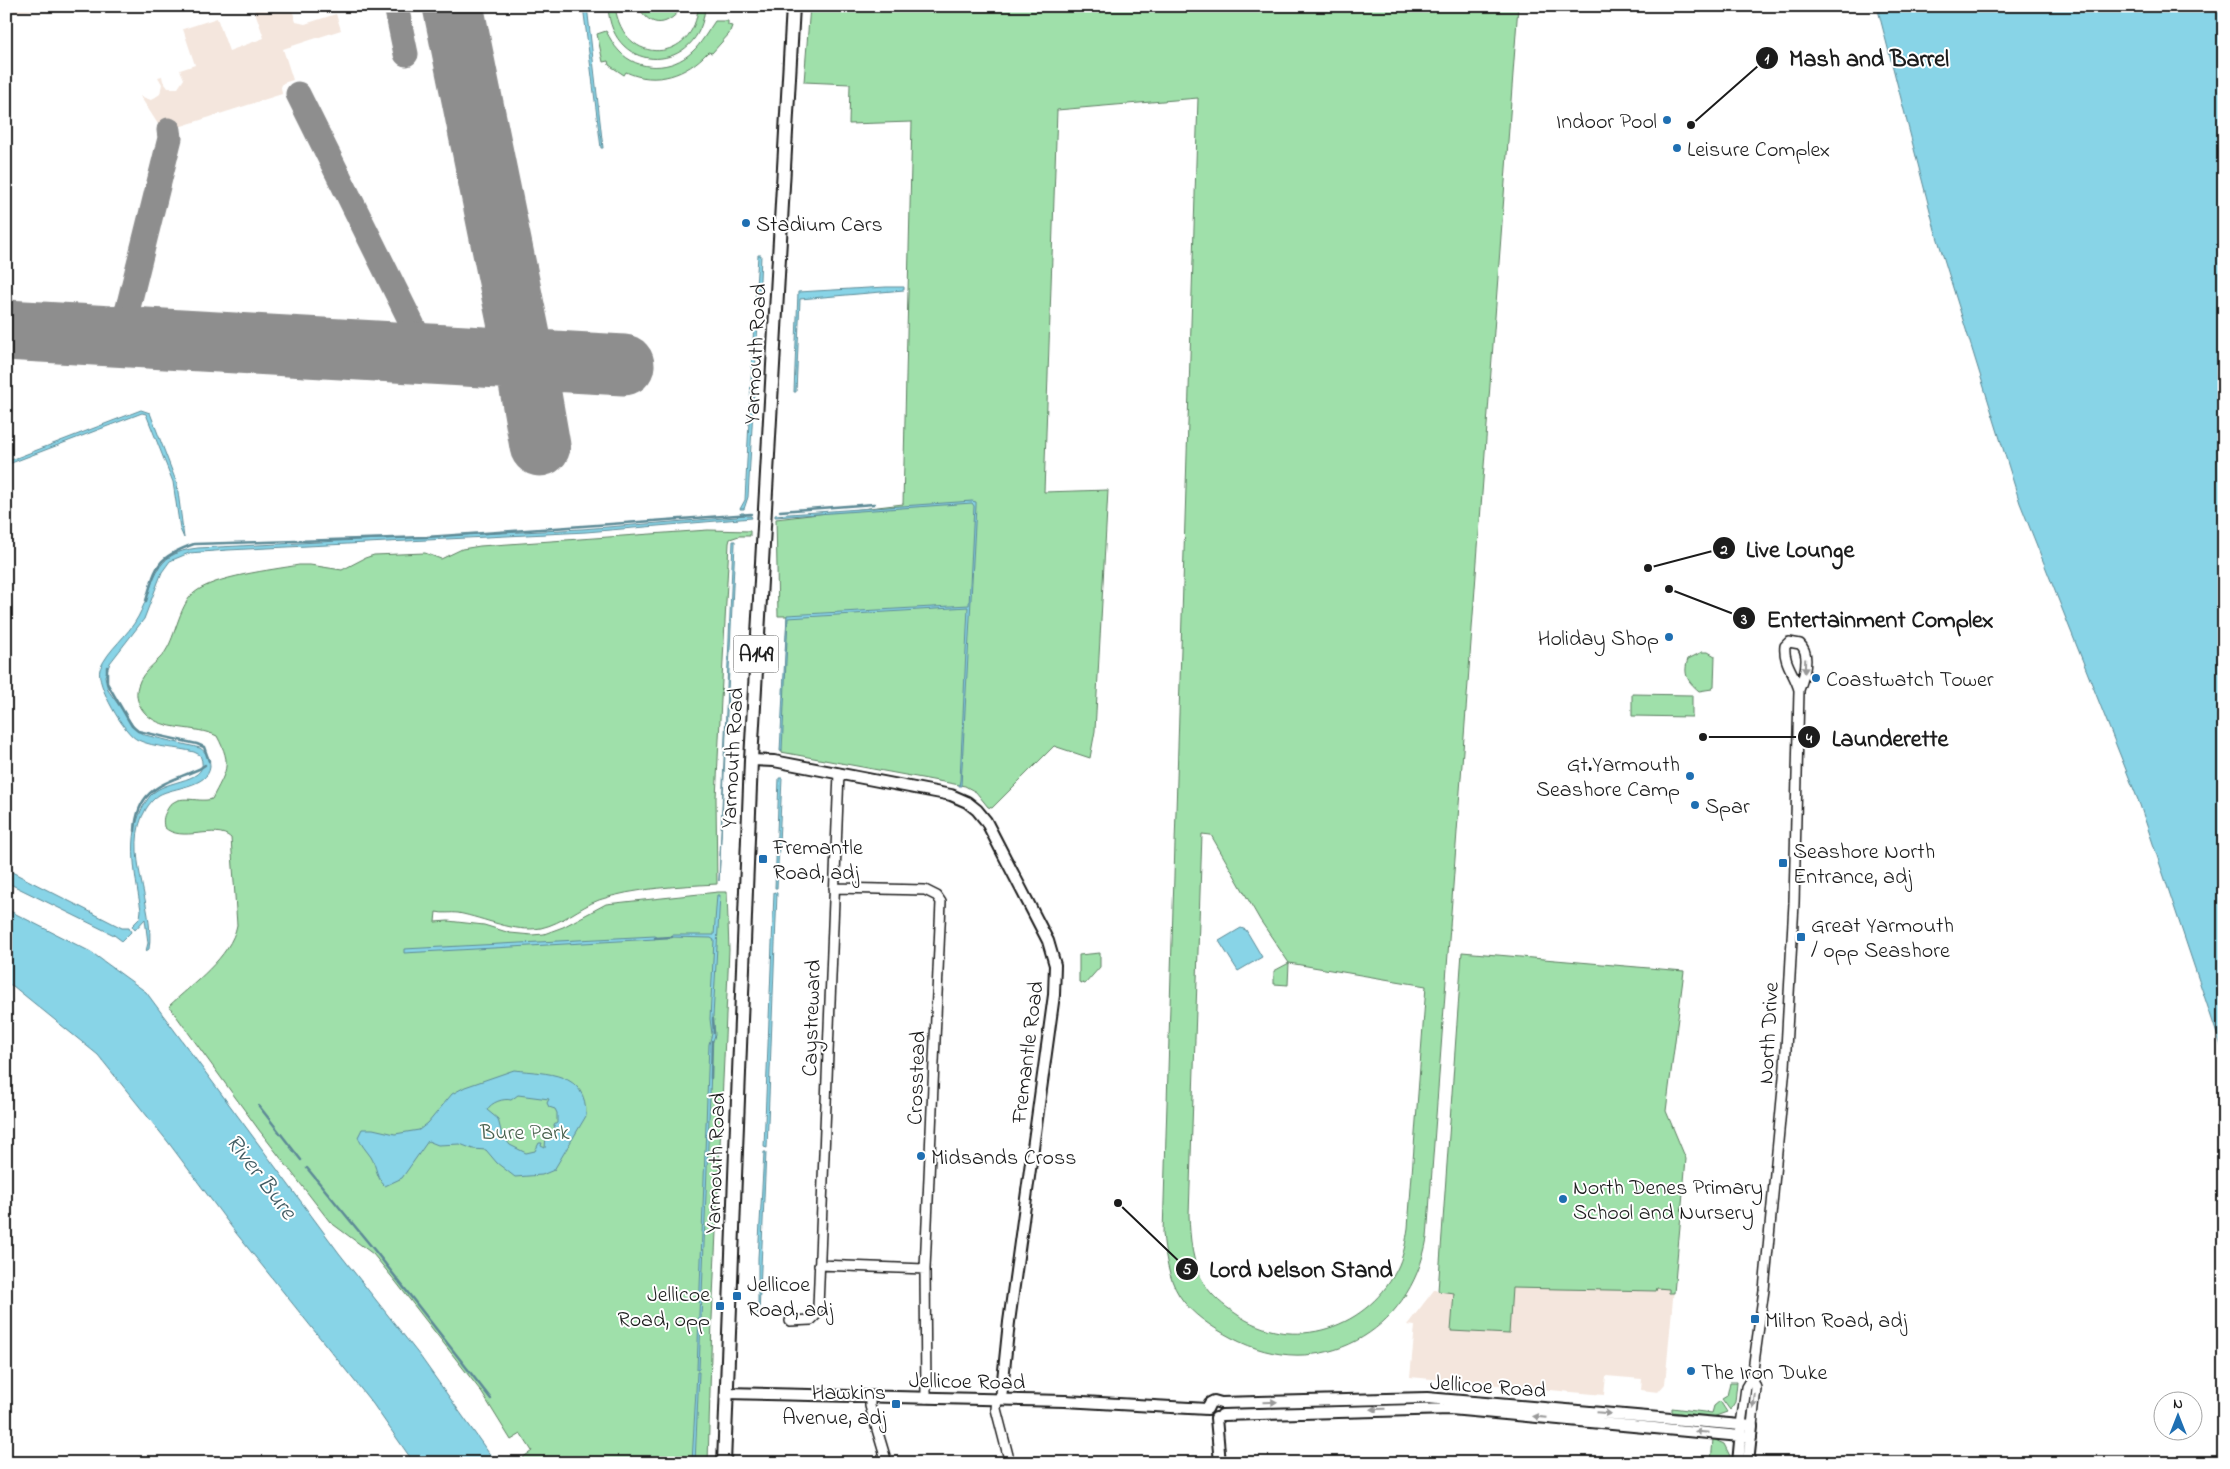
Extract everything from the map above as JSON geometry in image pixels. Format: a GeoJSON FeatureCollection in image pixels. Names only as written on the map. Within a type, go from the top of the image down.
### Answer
{"type":"FeatureCollection","features":[{"type":"Feature","properties":{"kind":"main road","name":"Yarmouth Road"},"geometry":{"type":"LineString","coordinates":[[726,1393],[751,760],[770,446],[793,6]]}},
{"type":"Feature","properties":{"kind":"main road","name":"A149"},"geometry":{"type":"LineString","coordinates":[[724,1463],[726,1393]]}},
{"type":"Feature","properties":{"kind":"street","name":"North Drive"},"geometry":{"type":"LineString","coordinates":[[1748,1463],[1747,1425],[1756,1388],[1752,1377],[1765,1281],[1785,1067],[1794,900],[1799,690],[1804,675],[1805,651],[1803,646],[1789,642],[1785,646],[1785,659],[1794,673],[1799,690]]}},
{"type":"Feature","properties":{"kind":"street","name":"Fremantle Road"},"geometry":{"type":"LineString","coordinates":[[751,760],[839,773],[951,795],[967,802],[986,821],[1048,941],[1055,965],[1054,995],[999,1399]]}},
{"type":"Feature","properties":{"kind":"street","name":"Caystreward"},"geometry":{"type":"LineString","coordinates":[[790,1321],[804,1322],[811,1320],[816,1315],[839,773]]}},
{"type":"Feature","properties":{"kind":"street","name":"Crosstead"},"geometry":{"type":"LineString","coordinates":[[834,888],[925,890],[938,896],[941,902],[925,1269],[926,1398]]}},
{"type":"Feature","properties":{"kind":"street"},"geometry":{"type":"LineString","coordinates":[[819,1265],[925,1269]]}},
{"type":"Feature","properties":{"kind":"street","name":"Jellicoe Road"},"geometry":{"type":"LineString","coordinates":[[726,1393],[999,1399],[1207,1409],[1212,1402],[1427,1403],[1747,1425]]}},
{"type":"Feature","properties":{"kind":"street"},"geometry":{"type":"LineString","coordinates":[[870,1397],[870,1406],[887,1463]]}},
{"type":"Feature","properties":{"kind":"street"},"geometry":{"type":"LineString","coordinates":[[999,1399],[996,1409],[1010,1463]]}},
{"type":"Feature","properties":{"kind":"street"},"geometry":{"type":"LineString","coordinates":[[1220,1463],[1219,1416],[1224,1409],[1221,1403]]}},
{"type":"Feature","properties":{"kind":"street","name":"Jellicoe Road"},"geometry":{"type":"LineString","coordinates":[[1219,1416],[1427,1403]]}},
{"type":"Feature","properties":{"kind":"street","name":"Jellicoe Road"},"geometry":{"type":"LineString","coordinates":[[1451,1404],[1746,1437]]}},
{"type":"Feature","properties":{"kind":"street"},"geometry":{"type":"LineString","coordinates":[[1207,1409],[1209,1415],[1219,1416]]}},
{"type":"Feature","properties":{"kind":"street","name":"North Drive"},"geometry":{"type":"LineString","coordinates":[[1738,1463],[1746,1437]]}},
{"type":"Feature","properties":{"kind":"shaded area"},"geometry":{"type":"Polygon","coordinates":[[[6,6],[36,6],[35,10],[6,13],[6,6]]]}},
{"type":"Feature","properties":{"kind":"shaded area"},"geometry":{"type":"Polygon","coordinates":[[[253,6],[291,6],[296,22],[305,24],[336,14],[341,30],[283,49],[293,80],[283,83],[281,87],[282,94],[163,132],[140,96],[151,100],[160,94],[162,84],[158,77],[162,76],[168,88],[178,88],[184,79],[180,70],[195,65],[183,29],[217,18],[229,51],[264,38],[253,6]]]}},
{"type":"Feature","properties":{"kind":"shaded area","name":"North Denes Primary School and Nursery"},"geometry":{"type":"Polygon","coordinates":[[[1462,952],[1684,971],[1666,1111],[1686,1159],[1665,1384],[1658,1392],[1641,1390],[1642,1379],[1606,1376],[1604,1395],[1410,1377],[1415,1326],[1407,1325],[1434,1290],[1438,1290],[1462,952]]]}},
{"type":"Feature","properties":{"kind":"green space"},"geometry":{"type":"Polygon","coordinates":[[[608,6],[615,6],[621,26],[631,40],[644,48],[659,51],[673,47],[685,38],[694,25],[698,6],[705,6],[700,28],[689,45],[674,55],[656,59],[639,56],[624,46],[613,29],[608,6]]]}},
{"type":"Feature","properties":{"kind":"green space"},"geometry":{"type":"Polygon","coordinates":[[[638,6],[683,6],[672,18],[666,21],[654,22],[643,14],[638,6]]]}},
{"type":"Feature","properties":{"kind":"green space"},"geometry":{"type":"Polygon","coordinates":[[[810,6],[1518,6],[1427,1238],[1418,1271],[1402,1300],[1381,1324],[1356,1341],[1328,1352],[1297,1355],[1265,1351],[1232,1338],[1203,1320],[1184,1302],[1172,1281],[1165,1249],[1163,1233],[1198,98],[1057,110],[1044,492],[1108,490],[1095,731],[1090,758],[1054,746],[992,808],[988,807],[976,792],[965,786],[781,752],[787,616],[778,616],[776,519],[903,504],[912,122],[849,124],[850,84],[804,82],[810,6]],[[1202,834],[1189,1215],[1191,1242],[1197,1269],[1208,1289],[1227,1307],[1257,1326],[1281,1332],[1305,1333],[1328,1328],[1350,1319],[1370,1305],[1386,1287],[1399,1265],[1404,1251],[1408,1228],[1426,986],[1289,963],[1260,920],[1211,835],[1202,834]]]}},
{"type":"Feature","properties":{"kind":"green space"},"geometry":{"type":"Polygon","coordinates":[[[715,21],[728,21],[728,25],[732,26],[729,34],[712,53],[708,52],[691,67],[681,72],[660,78],[637,76],[626,72],[624,75],[609,65],[608,61],[603,62],[597,34],[606,31],[619,51],[636,63],[645,66],[665,66],[675,63],[692,52],[715,21]]]}},
{"type":"Feature","properties":{"kind":"green space","name":"Bure Park"},"geometry":{"type":"Polygon","coordinates":[[[708,530],[750,531],[750,536],[739,536],[730,539],[729,543],[716,798],[717,884],[657,888],[612,896],[591,903],[549,926],[531,929],[510,927],[458,913],[436,912],[435,922],[448,921],[484,925],[510,933],[532,935],[544,934],[563,927],[606,904],[727,892],[729,950],[712,1319],[708,1463],[525,1463],[522,1458],[532,1451],[521,1434],[511,1440],[480,1390],[373,1254],[330,1222],[259,1130],[169,1006],[219,959],[233,937],[237,925],[231,838],[217,832],[180,834],[171,832],[164,827],[163,821],[170,805],[175,801],[212,799],[224,775],[226,762],[217,736],[153,720],[141,708],[137,697],[137,690],[144,674],[168,647],[189,598],[203,587],[229,578],[299,565],[342,570],[374,555],[425,553],[441,559],[462,549],[480,546],[708,530]]]}},
{"type":"Feature","properties":{"kind":"green space"},"geometry":{"type":"Polygon","coordinates":[[[1702,652],[1708,652],[1715,656],[1714,686],[1712,689],[1699,691],[1687,677],[1686,669],[1688,659],[1702,652]]]}},
{"type":"Feature","properties":{"kind":"green space"},"geometry":{"type":"Polygon","coordinates":[[[1632,694],[1692,695],[1692,717],[1632,716],[1632,694]]]}},
{"type":"Feature","properties":{"kind":"green space","name":"North Denes Primary School and Nursery"},"geometry":{"type":"Polygon","coordinates":[[[1462,952],[1684,971],[1666,1111],[1686,1159],[1674,1293],[1669,1293],[1669,1289],[1657,1288],[1656,1291],[1512,1288],[1509,1334],[1451,1331],[1454,1293],[1438,1291],[1462,952]]]}},
{"type":"Feature","properties":{"kind":"green space"},"geometry":{"type":"Polygon","coordinates":[[[1100,953],[1100,967],[1085,984],[1079,982],[1079,955],[1100,953]]]}},
{"type":"Feature","properties":{"kind":"green space"},"geometry":{"type":"Polygon","coordinates":[[[1289,963],[1288,985],[1274,984],[1274,971],[1289,963]]]}},
{"type":"Feature","properties":{"kind":"green space"},"geometry":{"type":"Polygon","coordinates":[[[1730,1382],[1737,1382],[1735,1402],[1730,1410],[1722,1399],[1727,1396],[1730,1382]]]}},
{"type":"Feature","properties":{"kind":"green space"},"geometry":{"type":"Polygon","coordinates":[[[1720,1401],[1727,1412],[1713,1417],[1672,1412],[1672,1408],[1712,1413],[1714,1406],[1720,1401]]]}},
{"type":"Feature","properties":{"kind":"green space"},"geometry":{"type":"Polygon","coordinates":[[[1713,1439],[1724,1444],[1730,1456],[1730,1463],[1711,1463],[1713,1439]]]}},
{"type":"Feature","properties":{"kind":"water"},"geometry":{"type":"Polygon","coordinates":[[[583,6],[587,6],[603,148],[601,148],[583,6]]]}},
{"type":"Feature","properties":{"kind":"water"},"geometry":{"type":"Polygon","coordinates":[[[1877,6],[2224,6],[2224,1055],[2140,805],[2020,503],[1935,230],[1877,6]]]}},
{"type":"Feature","properties":{"kind":"water"},"geometry":{"type":"Polygon","coordinates":[[[758,255],[761,255],[759,304],[755,304],[758,255]]]}},
{"type":"Feature","properties":{"kind":"water"},"geometry":{"type":"Polygon","coordinates":[[[904,287],[904,290],[800,299],[796,392],[794,392],[798,292],[904,287]]]}},
{"type":"Feature","properties":{"kind":"water"},"geometry":{"type":"Polygon","coordinates":[[[754,322],[758,322],[748,497],[744,509],[740,509],[745,500],[754,322]]]}},
{"type":"Feature","properties":{"kind":"water"},"geometry":{"type":"Polygon","coordinates":[[[141,410],[150,413],[177,484],[184,538],[180,529],[173,482],[146,414],[142,413],[6,465],[6,462],[141,410]]]}},
{"type":"Feature","properties":{"kind":"water"},"geometry":{"type":"Polygon","coordinates":[[[976,502],[976,506],[961,786],[959,786],[968,607],[788,618],[782,751],[780,751],[787,615],[969,605],[974,506],[972,503],[775,517],[775,515],[976,502]]]}},
{"type":"Feature","properties":{"kind":"water"},"geometry":{"type":"Polygon","coordinates":[[[741,513],[752,518],[586,532],[228,550],[189,553],[170,561],[162,572],[144,619],[110,663],[105,676],[108,690],[137,731],[145,735],[200,748],[208,756],[210,764],[208,774],[197,783],[165,792],[155,798],[146,809],[139,825],[137,842],[138,860],[150,933],[149,949],[146,951],[148,943],[145,919],[135,930],[132,926],[140,918],[141,910],[134,867],[134,837],[137,822],[150,796],[157,790],[194,776],[200,771],[202,765],[200,755],[194,752],[152,745],[132,736],[106,697],[102,686],[100,669],[108,655],[134,624],[157,571],[171,556],[182,551],[198,548],[582,529],[737,517],[741,513]]]}},
{"type":"Feature","properties":{"kind":"water"},"geometry":{"type":"Polygon","coordinates":[[[733,541],[735,541],[735,544],[719,881],[733,541]]]}},
{"type":"Feature","properties":{"kind":"water"},"geometry":{"type":"Polygon","coordinates":[[[779,778],[782,778],[777,888],[775,888],[779,778]]]}},
{"type":"Feature","properties":{"kind":"water"},"geometry":{"type":"Polygon","coordinates":[[[6,869],[122,928],[129,928],[131,932],[122,941],[114,935],[6,882],[6,869]]]}},
{"type":"Feature","properties":{"kind":"water"},"geometry":{"type":"Polygon","coordinates":[[[774,892],[777,893],[767,1148],[764,1147],[774,892]]]}},
{"type":"Feature","properties":{"kind":"water"},"geometry":{"type":"Polygon","coordinates":[[[717,895],[720,895],[713,1016],[715,1035],[712,1044],[699,1369],[697,1369],[709,1044],[712,1034],[710,1019],[714,940],[711,938],[670,937],[672,935],[714,935],[717,895]]]}},
{"type":"Feature","properties":{"kind":"water","name":"River Bure"},"geometry":{"type":"Polygon","coordinates":[[[6,909],[91,952],[146,992],[339,1253],[420,1356],[496,1463],[414,1463],[373,1404],[236,1233],[168,1142],[98,1055],[13,986],[6,983],[6,909]]]}},
{"type":"Feature","properties":{"kind":"water"},"geometry":{"type":"Polygon","coordinates":[[[1241,928],[1246,930],[1262,957],[1238,971],[1219,941],[1241,928]]]}},
{"type":"Feature","properties":{"kind":"water"},"geometry":{"type":"Polygon","coordinates":[[[657,937],[655,939],[404,953],[404,949],[657,937]]]}},
{"type":"Feature","properties":{"kind":"water"},"geometry":{"type":"Polygon","coordinates":[[[514,1070],[552,1074],[572,1083],[580,1090],[585,1101],[586,1116],[554,1170],[542,1175],[515,1177],[497,1163],[486,1150],[473,1149],[460,1144],[438,1145],[428,1141],[402,1178],[385,1186],[380,1180],[371,1157],[358,1137],[362,1129],[373,1129],[395,1134],[419,1130],[428,1123],[452,1094],[465,1087],[514,1070]],[[518,1095],[511,1100],[501,1100],[487,1110],[498,1119],[502,1135],[510,1145],[526,1153],[535,1151],[539,1143],[542,1143],[541,1146],[545,1148],[546,1135],[554,1132],[554,1125],[557,1123],[557,1113],[555,1109],[549,1107],[547,1103],[549,1099],[518,1095]]]}},
{"type":"Feature","properties":{"kind":"water"},"geometry":{"type":"Polygon","coordinates":[[[764,1152],[766,1152],[758,1314],[758,1258],[764,1152]]]}},
{"type":"Feature","properties":{"kind":"water"},"geometry":{"type":"Polygon","coordinates":[[[697,1372],[699,1372],[695,1463],[692,1463],[697,1372]]]}},
{"type":"Feature","properties":{"kind":"waterway"},"geometry":{"type":"LineString","coordinates":[[780,511],[874,504]]}},
{"type":"Feature","properties":{"kind":"waterway"},"geometry":{"type":"LineString","coordinates":[[146,601],[156,571],[165,558],[194,544],[427,537],[751,514]]}},
{"type":"Feature","properties":{"kind":"waterway"},"geometry":{"type":"LineString","coordinates":[[107,667],[107,683],[132,726],[138,731],[204,747],[209,761]]}},
{"type":"Feature","properties":{"kind":"waterway"},"geometry":{"type":"LineString","coordinates":[[135,831],[137,816],[147,796],[164,784],[205,765]]}},
{"type":"Feature","properties":{"kind":"waterway"},"geometry":{"type":"LineString","coordinates":[[655,938],[672,937]]}},
{"type":"Feature","properties":{"kind":"waterway"},"geometry":{"type":"LineString","coordinates":[[713,1019],[714,1033]]}},
{"type":"Feature","properties":{"kind":"waterway"},"geometry":{"type":"LineString","coordinates":[[711,1078],[712,1041]]}},
{"type":"Feature","properties":{"kind":"waterway"},"geometry":{"type":"LineString","coordinates":[[259,1106],[301,1160]]}},
{"type":"Feature","properties":{"kind":"waterway"},"geometry":{"type":"LineString","coordinates":[[307,1168],[376,1252],[491,1399]]}},
{"type":"Feature","properties":{"kind":"taxiway"},"geometry":{"type":"LineString","coordinates":[[396,6],[406,54]]}},
{"type":"Feature","properties":{"kind":"taxiway"},"geometry":{"type":"LineString","coordinates":[[298,94],[427,354]]}},
{"type":"Feature","properties":{"kind":"taxiway"},"geometry":{"type":"LineString","coordinates":[[121,336],[170,138],[169,130]]}},
{"type":"Feature","properties":{"kind":"runway"},"geometry":{"type":"LineString","coordinates":[[453,6],[525,360],[540,446]]}},
{"type":"Feature","properties":{"kind":"runway"},"geometry":{"type":"LineString","coordinates":[[6,330],[624,365]]}},
{"type":"Feature","properties":{"kind":"place","name":"Indoor Pool"},"geometry":{"type":"Point","coordinates":[1667,120]}},
{"type":"Feature","properties":{"kind":"place","name":"Mash and Barrel"},"geometry":{"type":"Point","coordinates":[1691,125]}},
{"type":"Feature","properties":{"kind":"place","name":"Leisure Complex"},"geometry":{"type":"Point","coordinates":[1677,148]}},
{"type":"Feature","properties":{"kind":"place","name":"Stadium Cars"},"geometry":{"type":"Point","coordinates":[746,223]}},
{"type":"Feature","properties":{"kind":"place","name":"Live Lounge"},"geometry":{"type":"Point","coordinates":[1648,568]}},
{"type":"Feature","properties":{"kind":"place","name":"Entertainment Complex"},"geometry":{"type":"Point","coordinates":[1669,589]}},
{"type":"Feature","properties":{"kind":"place","name":"Holiday Shop"},"geometry":{"type":"Point","coordinates":[1669,637]}},
{"type":"Feature","properties":{"kind":"place","name":"Coastwatch Tower"},"geometry":{"type":"Point","coordinates":[1816,678]}},
{"type":"Feature","properties":{"kind":"place","name":"Launderette"},"geometry":{"type":"Point","coordinates":[1703,737]}},
{"type":"Feature","properties":{"kind":"place","name":"Gt.Yarmouth Seashore Camp"},"geometry":{"type":"Point","coordinates":[1690,776]}},
{"type":"Feature","properties":{"kind":"place","name":"Spar"},"geometry":{"type":"Point","coordinates":[1695,805]}},
{"type":"Feature","properties":{"kind":"place","name":"Fremantle Road, adj"},"geometry":{"type":"Point","coordinates":[763,859]}},
{"type":"Feature","properties":{"kind":"place","name":"Seashore North Entrance, adj"},"geometry":{"type":"Point","coordinates":[1783,863]}},
{"type":"Feature","properties":{"kind":"place","name":"Great Yarmouth / opp Seashore"},"geometry":{"type":"Point","coordinates":[1801,937]}},
{"type":"Feature","properties":{"kind":"place","name":"Midsands Cross"},"geometry":{"type":"Point","coordinates":[921,1156]}},
{"type":"Feature","properties":{"kind":"place","name":"North Denes Primary School and Nursery"},"geometry":{"type":"Point","coordinates":[1563,1199]}},
{"type":"Feature","properties":{"kind":"place","name":"Lord Nelson Stand"},"geometry":{"type":"Point","coordinates":[1118,1203]}},
{"type":"Feature","properties":{"kind":"place","name":"Jellicoe Road, adj"},"geometry":{"type":"Point","coordinates":[737,1296]}},
{"type":"Feature","properties":{"kind":"place","name":"Jellicoe Road, opp"},"geometry":{"type":"Point","coordinates":[720,1306]}},
{"type":"Feature","properties":{"kind":"place","name":"Milton Road, adj"},"geometry":{"type":"Point","coordinates":[1755,1319]}},
{"type":"Feature","properties":{"kind":"place","name":"The Iron Duke"},"geometry":{"type":"Point","coordinates":[1691,1371]}},
{"type":"Feature","properties":{"kind":"place","name":"Hawkins Avenue, adj"},"geometry":{"type":"Point","coordinates":[896,1404]}}]}
